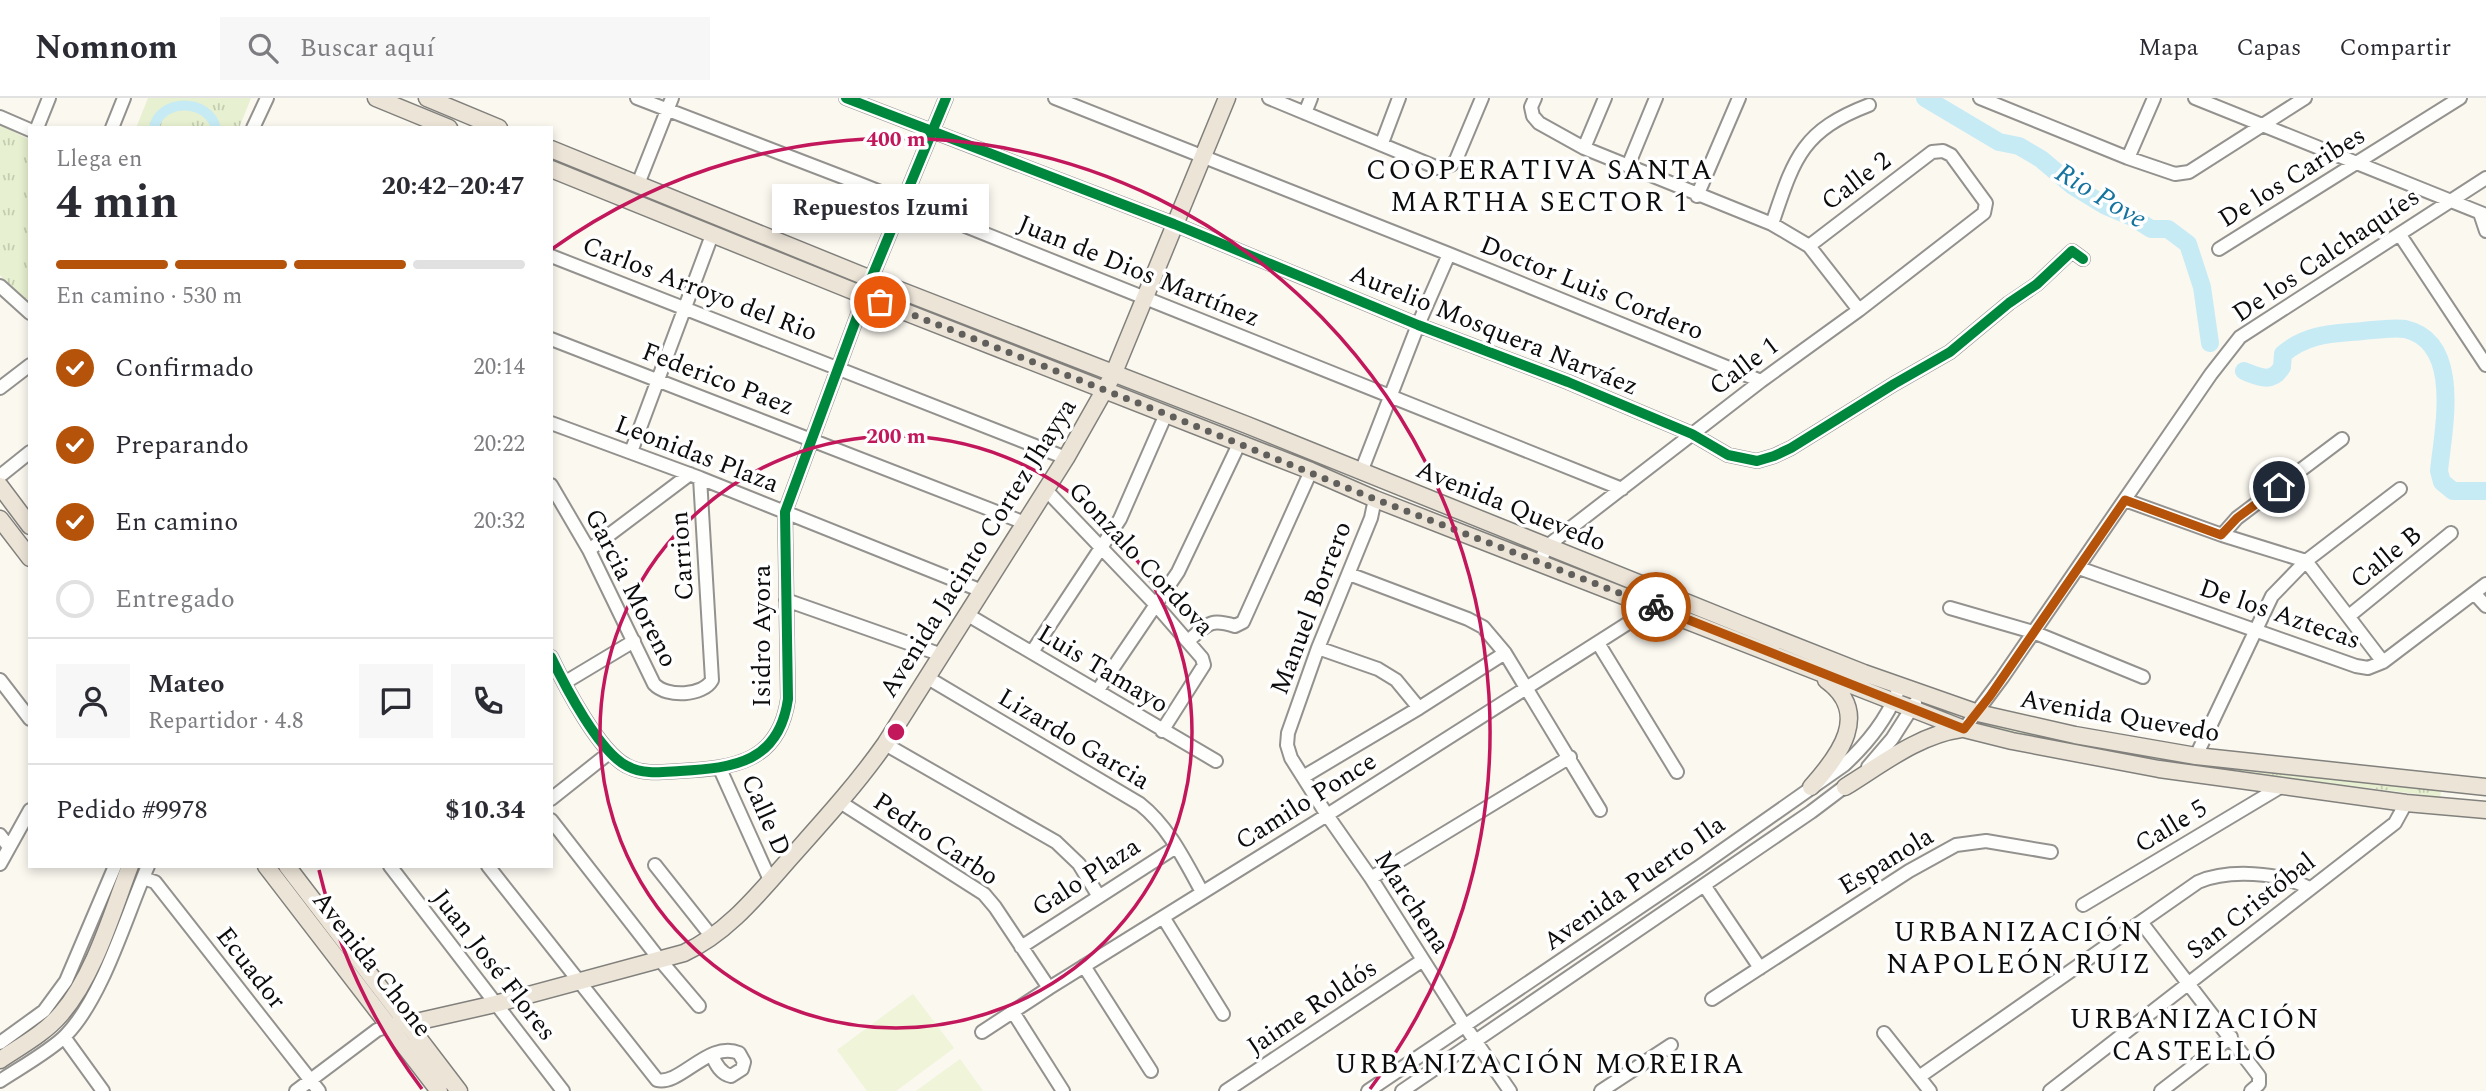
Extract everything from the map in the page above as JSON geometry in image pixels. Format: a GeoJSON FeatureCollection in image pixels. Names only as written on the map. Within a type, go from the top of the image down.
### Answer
{"type":"FeatureCollection","features":[{"type":"Feature","properties":{"kind":"main road"},"geometry":{"type":"LineString","coordinates":[[376,98],[417,121],[442,126],[447,102]]}},
{"type":"Feature","properties":{"kind":"main road"},"geometry":{"type":"LineString","coordinates":[[417,121],[426,98],[447,102],[495,126]]}},
{"type":"Feature","properties":{"kind":"main road","name":"Avenida Jacinto Cortez Jhayya"},"geometry":{"type":"LineString","coordinates":[[389,1026],[495,1004],[684,953],[712,937],[770,880],[840,802],[885,744],[1066,458],[1113,374],[1227,98]]}},
{"type":"Feature","properties":{"kind":"main road","name":"Avenida Quevedo"},"geometry":{"type":"LineString","coordinates":[[553,150],[871,279],[1195,404],[1546,547],[1897,694],[1912,709],[1964,729],[2012,741],[2159,769],[2406,803],[2484,809]]}},
{"type":"Feature","properties":{"kind":"main road","name":"Avenida Quevedo"},"geometry":{"type":"LineString","coordinates":[[553,170],[1813,671],[1897,694],[1919,693],[1978,713],[2076,735],[2196,756],[2486,787]]}},
{"type":"Feature","properties":{"kind":"main road"},"geometry":{"type":"LineString","coordinates":[[0,486],[28,523]]}},
{"type":"Feature","properties":{"kind":"main road"},"geometry":{"type":"LineString","coordinates":[[0,519],[28,555]]}},
{"type":"Feature","properties":{"kind":"main road"},"geometry":{"type":"LineString","coordinates":[[1811,787],[1833,762],[1843,744],[1849,724],[1849,713],[1841,694],[1813,671]]}},
{"type":"Feature","properties":{"kind":"main road"},"geometry":{"type":"LineString","coordinates":[[1845,787],[1920,741],[1944,731],[1964,729]]}},
{"type":"Feature","properties":{"kind":"main road"},"geometry":{"type":"LineString","coordinates":[[0,1060],[41,1033],[66,1008],[90,966],[129,868]]}},
{"type":"Feature","properties":{"kind":"main road","name":"Avenida Chone"},"geometry":{"type":"LineString","coordinates":[[268,868],[439,1091]]}},
{"type":"Feature","properties":{"kind":"main road","name":"Avenida Chone"},"geometry":{"type":"LineString","coordinates":[[289,868],[459,1091]]}},
{"type":"Feature","properties":{"kind":"street"},"geometry":{"type":"LineString","coordinates":[[38,126],[49,98]]}},
{"type":"Feature","properties":{"kind":"street"},"geometry":{"type":"LineString","coordinates":[[113,126],[124,98]]}},
{"type":"Feature","properties":{"kind":"street"},"geometry":{"type":"LineString","coordinates":[[254,126],[267,98]]}},
{"type":"Feature","properties":{"kind":"street","name":"Juan de Dios Martínez"},"geometry":{"type":"LineString","coordinates":[[637,98],[670,104],[904,202],[1622,489]]}},
{"type":"Feature","properties":{"kind":"street","name":"Aurelio Mosquera Narváez"},"geometry":{"type":"LineString","coordinates":[[846,98],[1174,224],[1418,325],[1567,382],[1692,434],[1728,455],[1748,461],[1774,457],[1950,352],[2009,303],[2038,284],[2072,251],[2083,259]]}},
{"type":"Feature","properties":{"kind":"street","name":"Isidro Ayora"},"geometry":{"type":"LineString","coordinates":[[553,660],[609,753],[627,766],[647,772],[720,769],[748,761],[775,735],[785,719],[788,699],[785,512],[810,438],[871,279],[946,98]]}},
{"type":"Feature","properties":{"kind":"street","name":"Doctor Luis Cordero"},"geometry":{"type":"LineString","coordinates":[[1055,98],[1761,381]]}},
{"type":"Feature","properties":{"kind":"street"},"geometry":{"type":"LineString","coordinates":[[1269,98],[1438,168],[1451,165],[1456,160],[1482,98]]}},
{"type":"Feature","properties":{"kind":"street"},"geometry":{"type":"LineString","coordinates":[[1305,113],[1311,98]]}},
{"type":"Feature","properties":{"kind":"street"},"geometry":{"type":"LineString","coordinates":[[1382,143],[1399,98]]}},
{"type":"Feature","properties":{"kind":"street"},"geometry":{"type":"LineString","coordinates":[[1535,98],[1531,107],[1533,116],[1539,123],[1584,148],[1697,196],[1772,224],[1809,246],[1859,310]]}},
{"type":"Feature","properties":{"kind":"street"},"geometry":{"type":"LineString","coordinates":[[1584,148],[1605,98]]}},
{"type":"Feature","properties":{"kind":"street"},"geometry":{"type":"LineString","coordinates":[[1628,166],[1656,98]]}},
{"type":"Feature","properties":{"kind":"street"},"geometry":{"type":"LineString","coordinates":[[1697,196],[1739,98]]}},
{"type":"Feature","properties":{"kind":"street"},"geometry":{"type":"LineString","coordinates":[[1980,98],[2128,158],[2175,174],[2189,172],[2305,98]]}},
{"type":"Feature","properties":{"kind":"street"},"geometry":{"type":"LineString","coordinates":[[2128,158],[2154,98]]}},
{"type":"Feature","properties":{"kind":"street"},"geometry":{"type":"LineString","coordinates":[[2195,98],[2360,162],[2483,214],[2486,231]]}},
{"type":"Feature","properties":{"kind":"street","name":"De los Caribes"},"geometry":{"type":"LineString","coordinates":[[2219,249],[2460,98]]}},
{"type":"Feature","properties":{"kind":"street"},"geometry":{"type":"LineString","coordinates":[[638,184],[670,104]]}},
{"type":"Feature","properties":{"kind":"street"},"geometry":{"type":"LineString","coordinates":[[1772,224],[1790,172],[1808,143],[1825,126],[1842,115],[1869,105]]}},
{"type":"Feature","properties":{"kind":"street"},"geometry":{"type":"LineString","coordinates":[[0,117],[28,129]]}},
{"type":"Feature","properties":{"kind":"street","name":"Calle 1"},"geometry":{"type":"LineString","coordinates":[[1546,547],[1984,213],[1984,198],[1951,155],[1943,151],[1932,152]]}},
{"type":"Feature","properties":{"kind":"street","name":"Calle 2"},"geometry":{"type":"LineString","coordinates":[[1809,246],[1932,152]]}},
{"type":"Feature","properties":{"kind":"street","name":"De los Calchaquíes"},"geometry":{"type":"LineString","coordinates":[[1964,729],[2079,568],[2211,374],[2240,337],[2486,177]]}},
{"type":"Feature","properties":{"kind":"street"},"geometry":{"type":"LineString","coordinates":[[631,452],[712,234]]}},
{"type":"Feature","properties":{"kind":"street"},"geometry":{"type":"LineString","coordinates":[[2400,235],[2486,365]]}},
{"type":"Feature","properties":{"kind":"street"},"geometry":{"type":"LineString","coordinates":[[1361,472],[1418,325],[1449,254]]}},
{"type":"Feature","properties":{"kind":"street","name":"Carlos Arroyo del Rio"},"geometry":{"type":"LineString","coordinates":[[553,257],[1066,458]]}},
{"type":"Feature","properties":{"kind":"street"},"geometry":{"type":"LineString","coordinates":[[2,293],[28,312]]}},
{"type":"Feature","properties":{"kind":"street","name":"Federico Paez"},"geometry":{"type":"LineString","coordinates":[[553,340],[1025,523]]}},
{"type":"Feature","properties":{"kind":"street"},"geometry":{"type":"LineString","coordinates":[[0,388],[28,367]]}},
{"type":"Feature","properties":{"kind":"street"},"geometry":{"type":"LineString","coordinates":[[1032,652],[1119,519],[1166,414]]}},
{"type":"Feature","properties":{"kind":"street","name":"Leonidas Plaza"},"geometry":{"type":"LineString","coordinates":[[553,424],[695,476],[982,591]]}},
{"type":"Feature","properties":{"kind":"street"},"geometry":{"type":"LineString","coordinates":[[2221,535],[2237,518],[2342,439]]}},
{"type":"Feature","properties":{"kind":"street"},"geometry":{"type":"LineString","coordinates":[[1098,690],[1178,572],[1239,444]]}},
{"type":"Feature","properties":{"kind":"street"},"geometry":{"type":"LineString","coordinates":[[0,476],[28,454]]}},
{"type":"Feature","properties":{"kind":"street"},"geometry":{"type":"LineString","coordinates":[[1188,641],[1213,622],[1221,621],[1235,626],[1243,622],[1311,471]]}},
{"type":"Feature","properties":{"kind":"street"},"geometry":{"type":"LineString","coordinates":[[589,550],[695,476]]}},
{"type":"Feature","properties":{"kind":"street","name":"Carrion"},"geometry":{"type":"LineString","coordinates":[[695,476],[713,672]]}},
{"type":"Feature","properties":{"kind":"street","name":"Garcia Moreno"},"geometry":{"type":"LineString","coordinates":[[553,488],[589,550],[654,684],[664,692],[702,690],[708,687],[713,672]]}},
{"type":"Feature","properties":{"kind":"street"},"geometry":{"type":"LineString","coordinates":[[2196,756],[2272,596],[2306,561],[2400,489]]}},
{"type":"Feature","properties":{"kind":"street","name":"Gonzalo Cordova"},"geometry":{"type":"LineString","coordinates":[[1046,490],[1202,657],[1204,665],[1162,731]]}},
{"type":"Feature","properties":{"kind":"street","name":"Manuel Borrero"},"geometry":{"type":"LineString","coordinates":[[1287,733],[1371,518],[1375,499]]}},
{"type":"Feature","properties":{"kind":"street"},"geometry":{"type":"LineString","coordinates":[[2125,500],[2221,535],[2306,561],[2383,662]]}},
{"type":"Feature","properties":{"kind":"street","name":"Calle B"},"geometry":{"type":"LineString","coordinates":[[2349,616],[2451,533]]}},
{"type":"Feature","properties":{"kind":"street"},"geometry":{"type":"LineString","coordinates":[[1540,563],[1546,547]]}},
{"type":"Feature","properties":{"kind":"street","name":"De los Aztecas"},"geometry":{"type":"LineString","coordinates":[[2079,568],[2368,668],[2383,662],[2486,584]]}},
{"type":"Feature","properties":{"kind":"street"},"geometry":{"type":"LineString","coordinates":[[1349,574],[1483,627],[1506,653],[1600,810]]}},
{"type":"Feature","properties":{"kind":"street"},"geometry":{"type":"LineString","coordinates":[[2474,593],[2486,606]]}},
{"type":"Feature","properties":{"kind":"street"},"geometry":{"type":"LineString","coordinates":[[786,600],[942,655]]}},
{"type":"Feature","properties":{"kind":"street","name":"Camilo Ponce"},"geometry":{"type":"LineString","coordinates":[[982,1032],[1598,643],[1652,606]]}},
{"type":"Feature","properties":{"kind":"street"},"geometry":{"type":"LineString","coordinates":[[1950,608],[2033,632],[2143,677]]}},
{"type":"Feature","properties":{"kind":"street","name":"Luis Tamayo"},"geometry":{"type":"LineString","coordinates":[[968,615],[1216,761]]}},
{"type":"Feature","properties":{"kind":"street"},"geometry":{"type":"LineString","coordinates":[[564,682],[634,640]]}},
{"type":"Feature","properties":{"kind":"street"},"geometry":{"type":"LineString","coordinates":[[1598,643],[1677,772]]}},
{"type":"Feature","properties":{"kind":"street"},"geometry":{"type":"LineString","coordinates":[[1318,648],[1378,669],[1396,680],[1419,708]]}},
{"type":"Feature","properties":{"kind":"street"},"geometry":{"type":"LineString","coordinates":[[1303,777],[1506,653]]}},
{"type":"Feature","properties":{"kind":"street","name":"Lizardo Garcia"},"geometry":{"type":"LineString","coordinates":[[928,678],[1140,804],[1157,819],[1202,892]]}},
{"type":"Feature","properties":{"kind":"street"},"geometry":{"type":"LineString","coordinates":[[0,680],[28,716]]}},
{"type":"Feature","properties":{"kind":"street","name":"Avenida Puerto Ila"},"geometry":{"type":"LineString","coordinates":[[1402,1091],[1845,787],[1877,758],[1912,709],[1919,693]]}},
{"type":"Feature","properties":{"kind":"street","name":"Avenida Puerto Ila"},"geometry":{"type":"LineString","coordinates":[[1368,1091],[1699,867],[1844,765],[1878,728],[1897,694]]}},
{"type":"Feature","properties":{"kind":"street","name":"Marchena"},"geometry":{"type":"LineString","coordinates":[[1287,733],[1291,758],[1510,1091]]}},
{"type":"Feature","properties":{"kind":"street"},"geometry":{"type":"LineString","coordinates":[[885,744],[1056,842],[1079,864],[1098,895]]}},
{"type":"Feature","properties":{"kind":"street"},"geometry":{"type":"LineString","coordinates":[[553,797],[609,753]]}},
{"type":"Feature","properties":{"kind":"street"},"geometry":{"type":"LineString","coordinates":[[1371,878],[1570,757]]}},
{"type":"Feature","properties":{"kind":"street","name":"Calle D"},"geometry":{"type":"LineString","coordinates":[[720,769],[770,880]]}},
{"type":"Feature","properties":{"kind":"street","name":"Calle 5"},"geometry":{"type":"LineString","coordinates":[[2083,905],[2282,786]]}},
{"type":"Feature","properties":{"kind":"street"},"geometry":{"type":"LineString","coordinates":[[2484,809],[2486,787]]}},
{"type":"Feature","properties":{"kind":"street","name":"Pedro Carbo"},"geometry":{"type":"LineString","coordinates":[[840,802],[977,889],[995,907],[1049,988]]}},
{"type":"Feature","properties":{"kind":"street","name":"San Cristóbal"},"geometry":{"type":"LineString","coordinates":[[2050,1091],[2395,823],[2406,803]]}},
{"type":"Feature","properties":{"kind":"street"},"geometry":{"type":"LineString","coordinates":[[0,864],[28,814]]}},
{"type":"Feature","properties":{"kind":"street"},"geometry":{"type":"LineString","coordinates":[[553,823],[699,1006]]}},
{"type":"Feature","properties":{"kind":"street"},"geometry":{"type":"LineString","coordinates":[[0,835],[9,847]]}},
{"type":"Feature","properties":{"kind":"street","name":"Espanola"},"geometry":{"type":"LineString","coordinates":[[1712,999],[1909,871],[1956,845],[1986,841],[2050,852]]}},
{"type":"Feature","properties":{"kind":"street","name":"Galo Plaza"},"geometry":{"type":"LineString","coordinates":[[1021,947],[1176,847]]}},
{"type":"Feature","properties":{"kind":"street"},"geometry":{"type":"LineString","coordinates":[[655,865],[712,937]]}},
{"type":"Feature","properties":{"kind":"street"},"geometry":{"type":"LineString","coordinates":[[0,1043],[44,1011],[66,981],[114,868]]}},
{"type":"Feature","properties":{"kind":"street","name":"Juan José Flores"},"geometry":{"type":"LineString","coordinates":[[392,868],[563,1091]]}},
{"type":"Feature","properties":{"kind":"street"},"geometry":{"type":"LineString","coordinates":[[490,868],[657,1080],[664,1082],[671,1079],[700,1059],[712,1055]]}},
{"type":"Feature","properties":{"kind":"street"},"geometry":{"type":"LineString","coordinates":[[0,1082],[64,1037],[93,996],[145,872]]}},
{"type":"Feature","properties":{"kind":"street","name":"Ecuador"},"geometry":{"type":"LineString","coordinates":[[145,872],[319,1091]]}},
{"type":"Feature","properties":{"kind":"street"},"geometry":{"type":"LineString","coordinates":[[1919,1077],[2198,883],[2213,876],[2237,873],[2297,882],[2309,888]]}},
{"type":"Feature","properties":{"kind":"street"},"geometry":{"type":"LineString","coordinates":[[1704,885],[1760,968]]}},
{"type":"Feature","properties":{"kind":"street"},"geometry":{"type":"LineString","coordinates":[[1163,917],[1223,1014]]}},
{"type":"Feature","properties":{"kind":"street"},"geometry":{"type":"LineString","coordinates":[[2141,922],[2259,1076],[2259,1084],[2251,1091]]}},
{"type":"Feature","properties":{"kind":"street","name":"Jaime Roldós"},"geometry":{"type":"LineString","coordinates":[[1226,1091],[1423,960]]}},
{"type":"Feature","properties":{"kind":"street"},"geometry":{"type":"LineString","coordinates":[[1084,966],[1151,1071]]}},
{"type":"Feature","properties":{"kind":"street"},"geometry":{"type":"LineString","coordinates":[[1013,1012],[1063,1091]]}},
{"type":"Feature","properties":{"kind":"street"},"geometry":{"type":"LineString","coordinates":[[296,1091],[377,1030],[389,1026]]}},
{"type":"Feature","properties":{"kind":"street"},"geometry":{"type":"LineString","coordinates":[[1884,1032],[1930,1091]]}},
{"type":"Feature","properties":{"kind":"street"},"geometry":{"type":"LineString","coordinates":[[64,1037],[103,1091]]}},
{"type":"Feature","properties":{"kind":"street"},"geometry":{"type":"LineString","coordinates":[[2161,1091],[2231,1037]]}},
{"type":"Feature","properties":{"kind":"street"},"geometry":{"type":"LineString","coordinates":[[1601,1091],[1671,1045]]}},
{"type":"Feature","properties":{"kind":"green space"},"geometry":{"type":"Polygon","coordinates":[[[148,98],[251,98],[240,126],[137,126],[148,98]]]}},
{"type":"Feature","properties":{"kind":"green space"},"geometry":{"type":"Polygon","coordinates":[[[0,125],[28,139],[28,300],[13,290],[0,275],[0,125]]]}},
{"type":"Feature","properties":{"kind":"green space"},"geometry":{"type":"Polygon","coordinates":[[[1984,721],[2182,761],[2441,791],[2440,797],[2181,764],[1983,727],[1984,721]]]}},
{"type":"Feature","properties":{"kind":"green space"},"geometry":{"type":"Polygon","coordinates":[[[913,994],[954,1048],[896,1091],[867,1091],[837,1050],[913,994]]]}},
{"type":"Feature","properties":{"kind":"green space"},"geometry":{"type":"Polygon","coordinates":[[[960,1059],[983,1091],[916,1091],[960,1059]]]}},
{"type":"Feature","properties":{"kind":"waterway","name":"Rio Pove"},"geometry":{"type":"LineString","coordinates":[[1925,98],[1999,142],[2019,146],[2041,159],[2073,186],[2106,206],[2151,229],[2168,229],[2188,244],[2202,287],[2210,343]]}},
{"type":"Feature","properties":{"kind":"waterway"},"geometry":{"type":"LineString","coordinates":[[155,126],[165,111],[184,106],[204,111],[215,126]]}},
{"type":"Feature","properties":{"kind":"waterway","name":"Rio Pove"},"geometry":{"type":"LineString","coordinates":[[2244,371],[2265,378],[2274,376],[2282,367],[2283,354],[2302,342],[2321,336],[2395,328],[2405,329],[2423,337],[2435,351],[2442,369],[2445,390],[2444,433],[2439,471],[2442,482],[2453,491],[2486,491]]}},
{"type":"Feature","properties":{"kind":"cycle path"},"geometry":{"type":"LineString","coordinates":[[846,98],[1174,224],[1418,325],[1568,382],[1692,434],[1728,455],[1757,461],[1791,448],[1950,352],[2009,303],[2037,284],[2072,251],[2083,259]]}},
{"type":"Feature","properties":{"kind":"cycle path"},"geometry":{"type":"LineString","coordinates":[[553,661],[594,733],[616,758],[633,769],[667,772],[736,764],[764,749],[775,736],[783,720],[788,699],[785,512],[871,279],[946,98]]}},
{"type":"Feature","properties":{"kind":"way so far"},"geometry":{"type":"LineString","coordinates":[[880,302],[1035,361],[1375,499],[1656,607]]}},
{"type":"Feature","properties":{"kind":"place","name":"Repuestos Izumi"},"geometry":{"type":"Point","coordinates":[880,302]}},
{"type":"Feature","properties":{"kind":"district","name":"COOPERATIVA SANTA MARTHA SECTOR 1"},"geometry":{"type":"Point","coordinates":[1540,186]}},
{"type":"Feature","properties":{"kind":"district","name":"URBANIZACIÓN NAPOLEÓN RUIZ"},"geometry":{"type":"Point","coordinates":[2019,948]}},
{"type":"Feature","properties":{"kind":"district","name":"URBANIZACIÓN CASTELLÓ"},"geometry":{"type":"Point","coordinates":[2195,1035]}},
{"type":"Feature","properties":{"kind":"district","name":"URBANIZACIÓN MOREIRA"},"geometry":{"type":"Point","coordinates":[1540,1064]}},
{"type":"Feature","properties":{"kind":"route"},"geometry":{"type":"LineString","coordinates":[[1656,607],[1964,729],[1990,696],[2125,500],[2221,535],[2237,518],[2279,487]]}}]}
